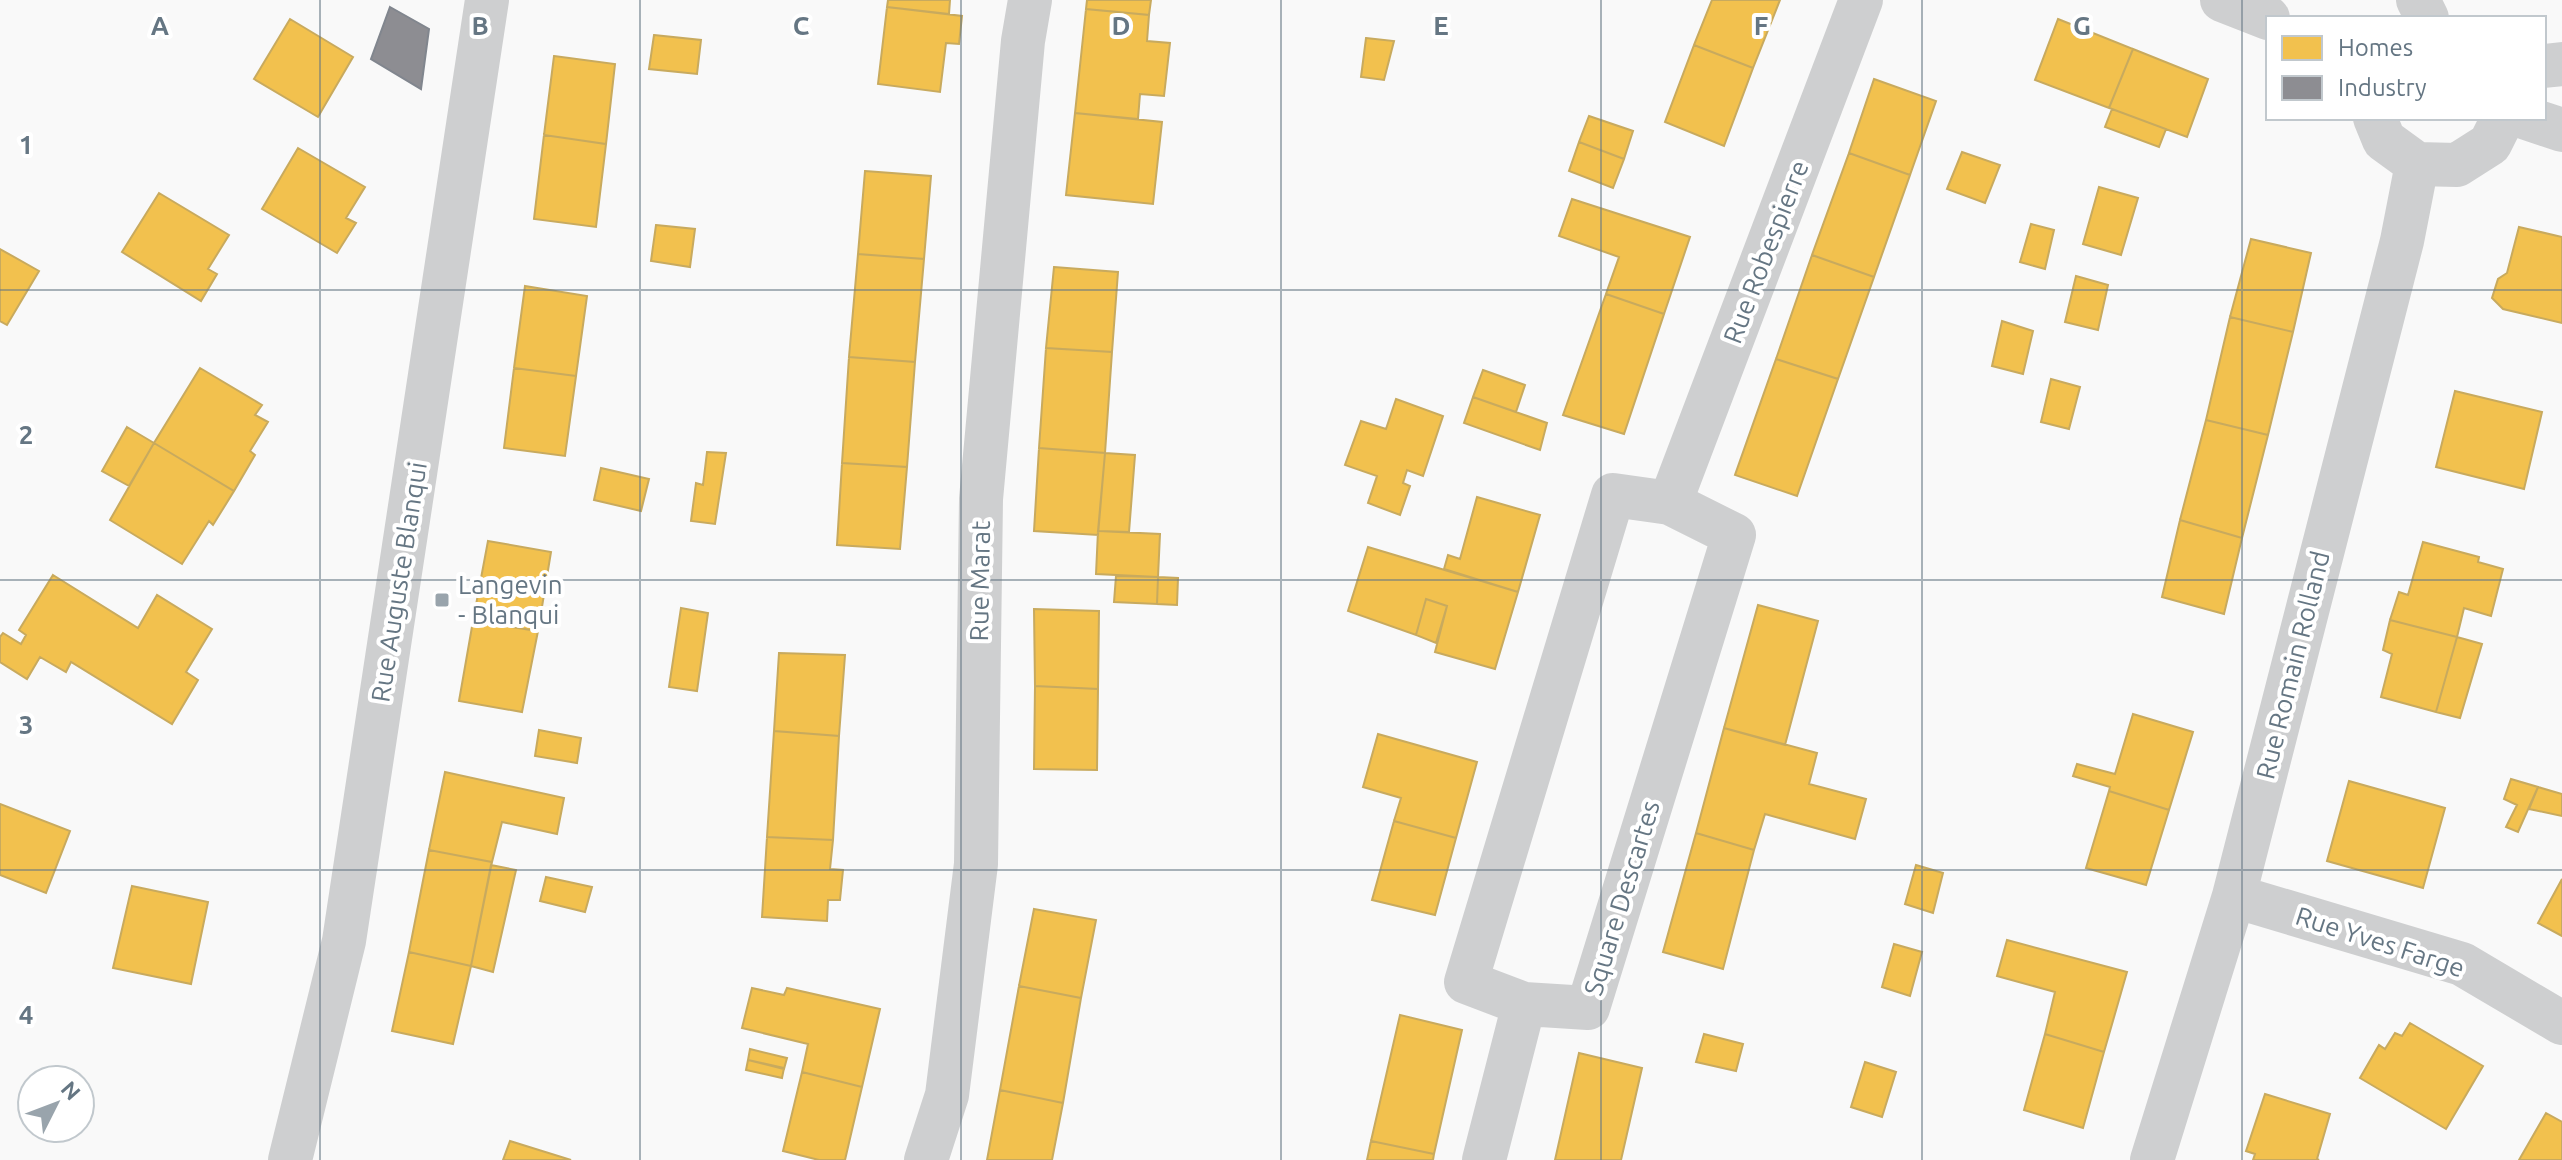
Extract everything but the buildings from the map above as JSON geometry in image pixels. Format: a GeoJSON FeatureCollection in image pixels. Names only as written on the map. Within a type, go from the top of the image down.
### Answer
{"type":"FeatureCollection","features":[{"type":"Feature","properties":{"kind":"street","name":"Rue Auguste Blanqui"},"geometry":{"type":"LineString","coordinates":[[290,1160],[344,941],[487,0]]}},
{"type":"Feature","properties":{"kind":"street","name":"Rue Marat"},"geometry":{"type":"LineString","coordinates":[[926,1160],[947,1095],[976,864],[981,499],[1023,41],[1030,0]]}},
{"type":"Feature","properties":{"kind":"street","name":"Rue Robespierre"},"geometry":{"type":"LineString","coordinates":[[1670,503],[1861,0]]}},
{"type":"Feature","properties":{"kind":"street"},"geometry":{"type":"LineString","coordinates":[[2222,0],[2269,12]]}},
{"type":"Feature","properties":{"kind":"street"},"geometry":{"type":"LineString","coordinates":[[2376,120],[2384,140],[2417,164],[2457,165],[2490,144],[2502,120]]}},
{"type":"Feature","properties":{"kind":"street"},"geometry":{"type":"LineString","coordinates":[[2532,120],[2562,130]]}},
{"type":"Feature","properties":{"kind":"street","name":"Rue Romain Rolland"},"geometry":{"type":"LineString","coordinates":[[2152,1160],[2234,896],[2402,241],[2417,164]]}},
{"type":"Feature","properties":{"kind":"street","name":"Square Descartes"},"geometry":{"type":"LineString","coordinates":[[1613,495],[1670,503],[1734,535],[1588,1008],[1524,1004],[1466,982],[1613,495]]}},
{"type":"Feature","properties":{"kind":"street","name":"Rue Yves Farge"},"geometry":{"type":"LineString","coordinates":[[2234,896],[2462,964],[2562,1023]]}},
{"type":"Feature","properties":{"kind":"street"},"geometry":{"type":"LineString","coordinates":[[1484,1160],[1524,1004]]}},
{"type":"Feature","properties":{"kind":"place","name":"Langevin - Blanqui"},"geometry":{"type":"Point","coordinates":[442,600]}}]}
